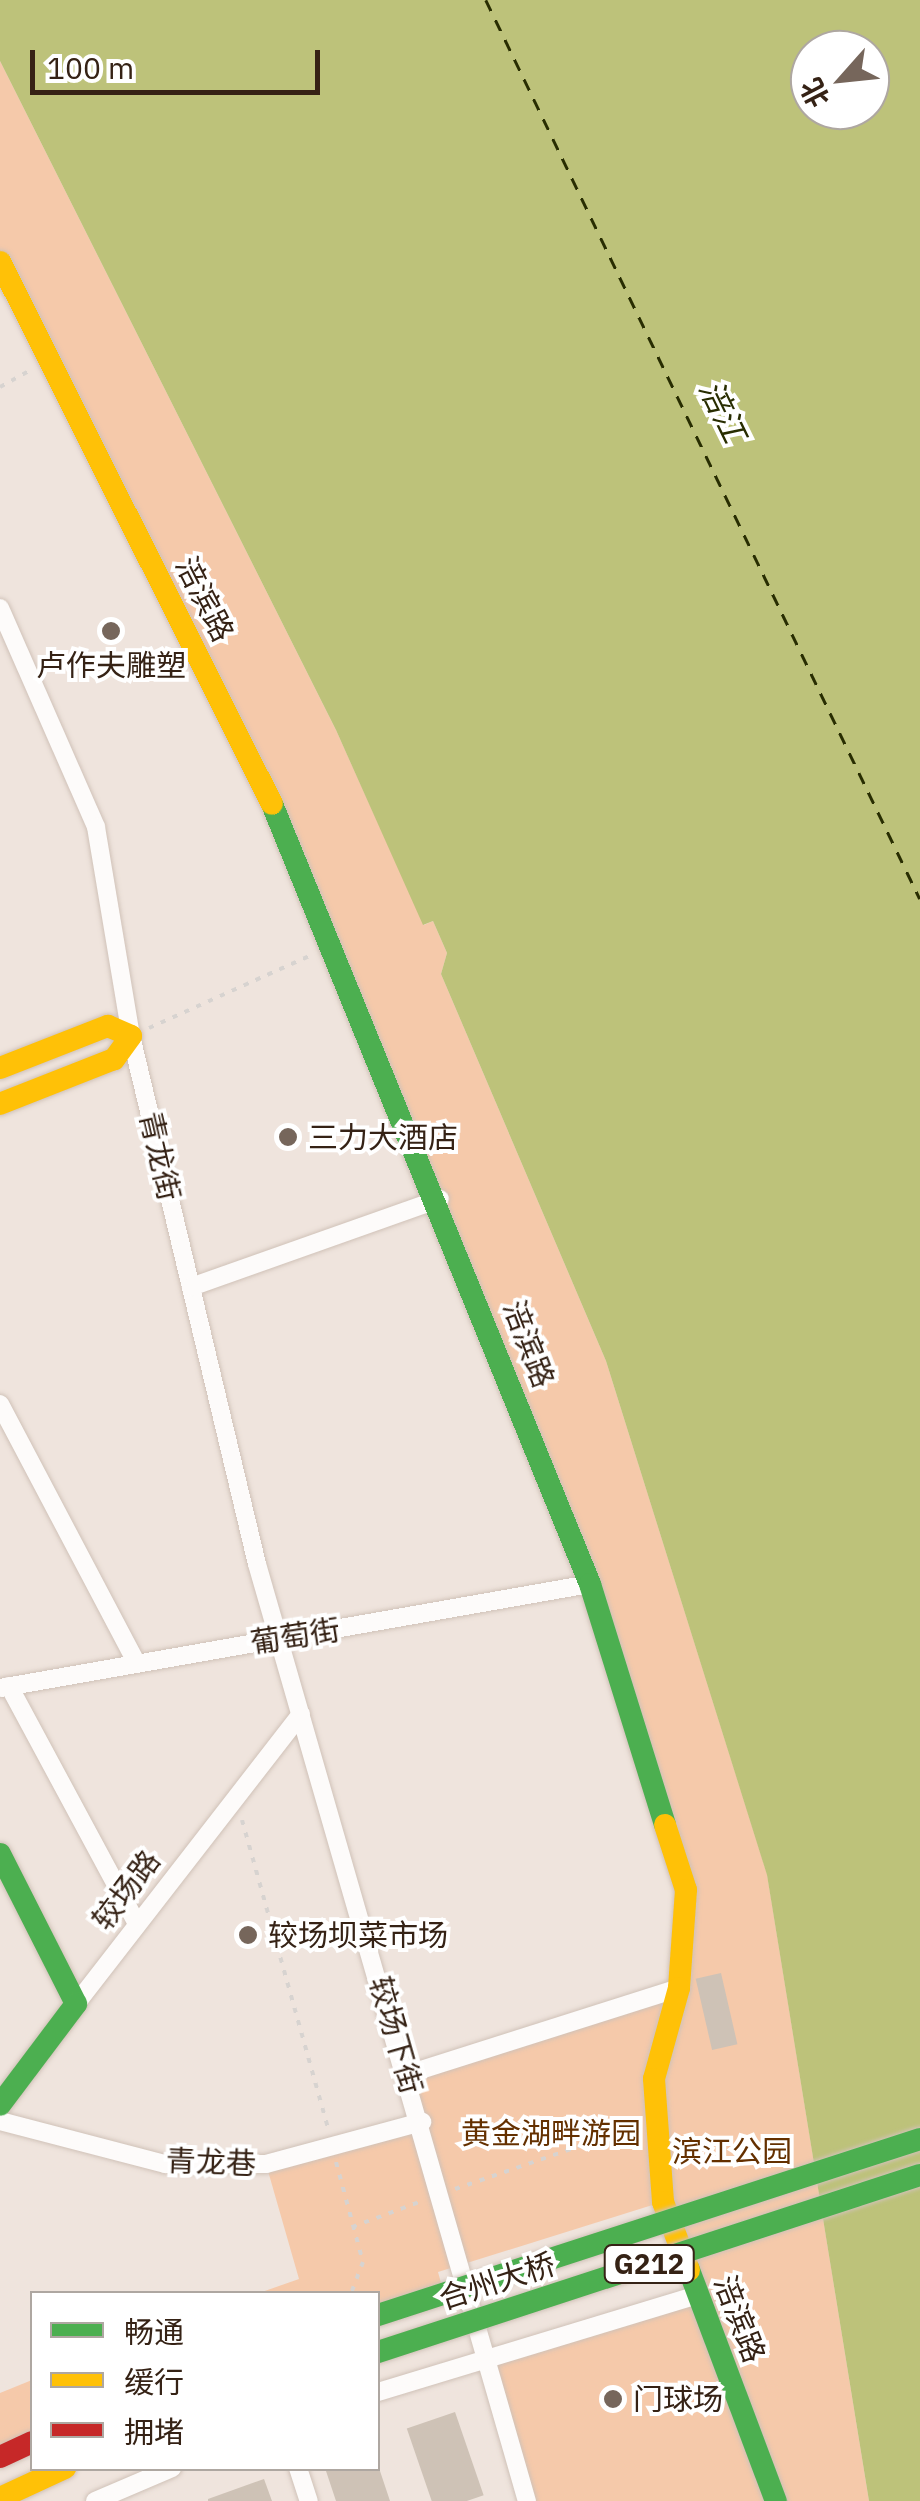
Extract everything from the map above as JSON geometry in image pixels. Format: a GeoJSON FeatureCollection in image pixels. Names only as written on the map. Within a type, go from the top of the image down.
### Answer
{"type":"FeatureCollection","features":[{"type":"Feature","properties":{"kind":"main road","name":"涪滨路"},"geometry":{"type":"LineString","coordinates":[[0,262],[261,776],[440,1199],[590,1584],[686,1890],[679,1988],[654,2079],[653,2121],[662,2202],[776,2501]]}},
{"type":"Feature","properties":{"kind":"main road"},"geometry":{"type":"LineString","coordinates":[[0,1068],[108,1026],[131,1036],[114,1058],[0,1104]]}},
{"type":"Feature","properties":{"kind":"main road"},"geometry":{"type":"LineString","coordinates":[[0,1854],[76,2004]]}},
{"type":"Feature","properties":{"kind":"main road","name":"较场路"},"geometry":{"type":"LineString","coordinates":[[0,2105],[76,2004]]}},
{"type":"Feature","properties":{"kind":"main road","name":"合州大桥"},"geometry":{"type":"LineString","coordinates":[[380,2313],[920,2140]]}},
{"type":"Feature","properties":{"kind":"main road","name":"合州大桥"},"geometry":{"type":"LineString","coordinates":[[380,2351],[920,2176]]}},
{"type":"Feature","properties":{"kind":"main road"},"geometry":{"type":"LineString","coordinates":[[0,2457],[30,2443]]}},
{"type":"Feature","properties":{"kind":"main road"},"geometry":{"type":"LineString","coordinates":[[0,2498],[58,2471]]}},
{"type":"Feature","properties":{"kind":"street","name":"青龙街"},"geometry":{"type":"LineString","coordinates":[[0,608],[96,827],[131,1036],[279,1640],[301,1714]]}},
{"type":"Feature","properties":{"kind":"street"},"geometry":{"type":"LineString","coordinates":[[191,1287],[440,1199]]}},
{"type":"Feature","properties":{"kind":"street"},"geometry":{"type":"LineString","coordinates":[[2,1412],[135,1660]]}},
{"type":"Feature","properties":{"kind":"street","name":"葡萄街"},"geometry":{"type":"LineString","coordinates":[[4,1687],[135,1660],[279,1640],[590,1584]]}},
{"type":"Feature","properties":{"kind":"street"},"geometry":{"type":"LineString","coordinates":[[4,1687],[137,1924]]}},
{"type":"Feature","properties":{"kind":"street","name":"较场路"},"geometry":{"type":"LineString","coordinates":[[76,2004],[301,1714]]}},
{"type":"Feature","properties":{"kind":"street","name":"较场下街"},"geometry":{"type":"LineString","coordinates":[[301,1714],[443,2194],[527,2501]]}},
{"type":"Feature","properties":{"kind":"street"},"geometry":{"type":"LineString","coordinates":[[408,2074],[679,1988]]}},
{"type":"Feature","properties":{"kind":"street","name":"青龙巷"},"geometry":{"type":"LineString","coordinates":[[0,2122],[165,2164],[266,2164],[334,2150],[422,2122]]}},
{"type":"Feature","properties":{"kind":"street"},"geometry":{"type":"LineString","coordinates":[[380,2391],[698,2295]]}},
{"type":"Feature","properties":{"kind":"street"},"geometry":{"type":"LineString","coordinates":[[95,2501],[165,2471]]}},
{"type":"Feature","properties":{"kind":"street"},"geometry":{"type":"LineString","coordinates":[[299,2471],[309,2501]]}},
{"type":"Feature","properties":{"kind":"path"},"geometry":{"type":"LineString","coordinates":[[0,387],[50,360]]}},
{"type":"Feature","properties":{"kind":"path"},"geometry":{"type":"LineString","coordinates":[[131,1036],[335,944]]}},
{"type":"Feature","properties":{"kind":"path"},"geometry":{"type":"LineString","coordinates":[[236,1796],[334,2150],[362,2278],[353,2291]]}},
{"type":"Feature","properties":{"kind":"path"},"geometry":{"type":"LineString","coordinates":[[352,2227],[653,2121]]}},
{"type":"Feature","properties":{"kind":"green space","name":"滨江公园"},"geometry":{"type":"Polygon","coordinates":[[[0,61],[336,730],[424,925],[433,921],[447,953],[441,974],[606,1361],[767,1874],[869,2501],[527,2501],[488,2358],[698,2295],[662,2202],[438,2272],[444,2294],[380,2313],[380,2291],[265,2291],[299,2279],[266,2164],[421,2122],[408,2074],[679,1988],[687,1937],[590,1584],[335,944],[0,262],[0,61]]]}},
{"type":"Feature","properties":{"kind":"green space"},"geometry":{"type":"Polygon","coordinates":[[[30,2381],[30,2445],[0,2458],[0,2393],[30,2381]]]}},
{"type":"Feature","properties":{"kind":"water","name":"涪江"},"geometry":{"type":"Polygon","coordinates":[[[0,0],[920,0],[920,2501],[869,2501],[767,1875],[606,1361],[441,974],[447,953],[433,921],[423,925],[336,730],[0,61],[0,0]]]}},
{"type":"Feature","properties":{"kind":"building"},"geometry":{"type":"Polygon","coordinates":[[[721,1973],[737,2044],[712,2050],[696,1979],[721,1973]]]}},
{"type":"Feature","properties":{"kind":"building"},"geometry":{"type":"Polygon","coordinates":[[[455,2412],[484,2495],[467,2501],[432,2501],[407,2429],[455,2412]]]}},
{"type":"Feature","properties":{"kind":"building"},"geometry":{"type":"Polygon","coordinates":[[[326,2471],[380,2471],[390,2501],[336,2501],[326,2471]]]}},
{"type":"Feature","properties":{"kind":"building"},"geometry":{"type":"Polygon","coordinates":[[[264,2479],[272,2501],[208,2501],[208,2499],[264,2479]]]}},
{"type":"Feature","properties":{"kind":"ferry route"},"geometry":{"type":"LineString","coordinates":[[486,0],[920,899]]}},
{"type":"Feature","properties":{"kind":"traffic: fast"},"geometry":{"type":"LineString","coordinates":[[272,804],[590,1584],[665,1825]]}},
{"type":"Feature","properties":{"kind":"traffic: fast"},"geometry":{"type":"LineString","coordinates":[[0,1854],[76,2004],[0,2105]]}},
{"type":"Feature","properties":{"kind":"traffic: fast"},"geometry":{"type":"LineString","coordinates":[[380,2314],[920,2139]]}},
{"type":"Feature","properties":{"kind":"traffic: fast"},"geometry":{"type":"LineString","coordinates":[[380,2351],[920,2175]]}},
{"type":"Feature","properties":{"kind":"traffic: fast"},"geometry":{"type":"LineString","coordinates":[[689,2270],[776,2501]]}},
{"type":"Feature","properties":{"kind":"traffic: slow"},"geometry":{"type":"LineString","coordinates":[[0,262],[272,804]]}},
{"type":"Feature","properties":{"kind":"traffic: slow"},"geometry":{"type":"LineString","coordinates":[[0,1068],[108,1026],[131,1036],[114,1059],[0,1104]]}},
{"type":"Feature","properties":{"kind":"traffic: slow"},"geometry":{"type":"LineString","coordinates":[[665,1825],[686,1890],[679,1988],[654,2079],[663,2202],[689,2270]]}},
{"type":"Feature","properties":{"kind":"traffic: slow"},"geometry":{"type":"LineString","coordinates":[[0,2498],[58,2471]]}},
{"type":"Feature","properties":{"kind":"traffic: jam"},"geometry":{"type":"LineString","coordinates":[[0,2457],[30,2443]]}},
{"type":"Feature","properties":{"kind":"place","name":"卢作夫雕塑"},"geometry":{"type":"Point","coordinates":[111,631]}},
{"type":"Feature","properties":{"kind":"place","name":"三力大酒店"},"geometry":{"type":"Point","coordinates":[288,1137]}},
{"type":"Feature","properties":{"kind":"place","name":"较场坝菜市场"},"geometry":{"type":"Point","coordinates":[248,1935]}},
{"type":"Feature","properties":{"kind":"place","name":"门球场"},"geometry":{"type":"Point","coordinates":[613,2399]}},
{"type":"Feature","properties":{"kind":"park label","name":"黄金湖畔游园"},"geometry":{"type":"Point","coordinates":[551,2133]}}]}
